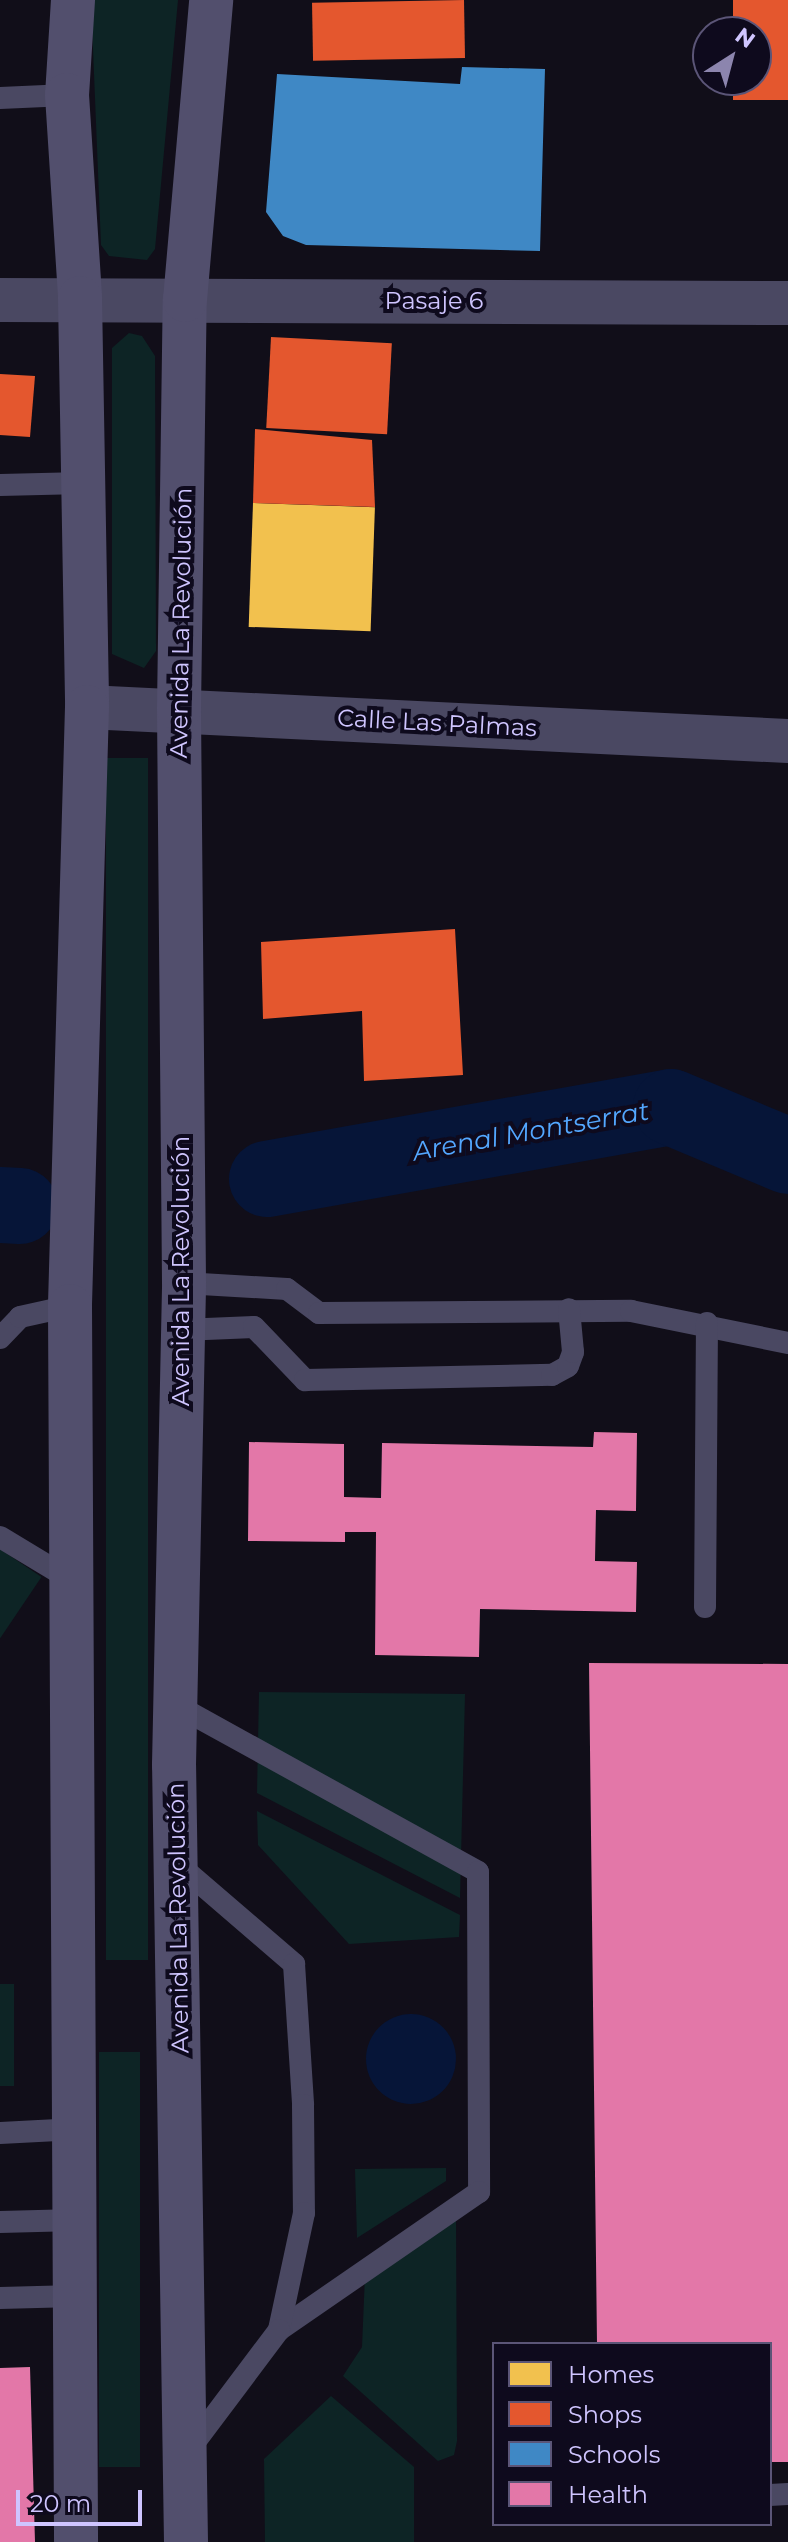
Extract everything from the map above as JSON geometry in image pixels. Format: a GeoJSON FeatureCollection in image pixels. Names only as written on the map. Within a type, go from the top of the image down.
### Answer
{"type":"FeatureCollection","features":[{"type":"Feature","properties":{"kind":"main road"},"geometry":{"type":"LineString","coordinates":[[73,0],[67,95],[80,298],[87,707],[70,1306],[77,2129],[76,2542]]}},
{"type":"Feature","properties":{"kind":"main road","name":"Avenida La Revolución"},"geometry":{"type":"LineString","coordinates":[[186,2542],[188,2451],[174,1704],[184,1283],[179,709],[185,300],[211,0]]}},
{"type":"Feature","properties":{"kind":"street","name":"Pasaje 6"},"geometry":{"type":"LineString","coordinates":[[0,300],[788,303]]}},
{"type":"Feature","properties":{"kind":"street","name":"Calle Las Palmas"},"geometry":{"type":"LineString","coordinates":[[87,707],[179,709],[788,741]]}},
{"type":"Feature","properties":{"kind":"lane"},"geometry":{"type":"LineString","coordinates":[[0,98],[67,95]]}},
{"type":"Feature","properties":{"kind":"lane"},"geometry":{"type":"LineString","coordinates":[[0,485],[83,483]]}},
{"type":"Feature","properties":{"kind":"lane"},"geometry":{"type":"LineString","coordinates":[[184,1283],[287,1289],[319,1313],[569,1309],[707,1323],[788,1343]]}},
{"type":"Feature","properties":{"kind":"lane"},"geometry":{"type":"LineString","coordinates":[[0,1338],[20,1317],[70,1306]]}},
{"type":"Feature","properties":{"kind":"lane"},"geometry":{"type":"LineString","coordinates":[[182,1330],[254,1327],[305,1380],[552,1375],[568,1366],[573,1352],[569,1309]]}},
{"type":"Feature","properties":{"kind":"lane"},"geometry":{"type":"LineString","coordinates":[[705,1607],[707,1323]]}},
{"type":"Feature","properties":{"kind":"lane"},"geometry":{"type":"LineString","coordinates":[[0,1537],[73,1581]]}},
{"type":"Feature","properties":{"kind":"lane"},"geometry":{"type":"LineString","coordinates":[[174,1704],[478,1872],[479,2192],[279,2330],[188,2451]]}},
{"type":"Feature","properties":{"kind":"lane"},"geometry":{"type":"LineString","coordinates":[[179,1865],[294,1964],[304,2213],[279,2330]]}},
{"type":"Feature","properties":{"kind":"lane"},"geometry":{"type":"LineString","coordinates":[[0,2133],[77,2129]]}},
{"type":"Feature","properties":{"kind":"lane"},"geometry":{"type":"LineString","coordinates":[[0,2222],[76,2220]]}},
{"type":"Feature","properties":{"kind":"lane"},"geometry":{"type":"LineString","coordinates":[[0,2298],[75,2296]]}},
{"type":"Feature","properties":{"kind":"green space"},"geometry":{"type":"Polygon","coordinates":[[[91,0],[178,0],[155,249],[147,260],[109,256],[101,245],[91,0]]]}},
{"type":"Feature","properties":{"kind":"green space"},"geometry":{"type":"Polygon","coordinates":[[[129,333],[142,336],[155,356],[156,651],[144,668],[112,654],[112,348],[129,333]]]}},
{"type":"Feature","properties":{"kind":"green space"},"geometry":{"type":"Polygon","coordinates":[[[106,758],[148,758],[148,1960],[106,1960],[106,758]]]}},
{"type":"Feature","properties":{"kind":"green space"},"geometry":{"type":"Polygon","coordinates":[[[0,1549],[41,1577],[0,1638],[0,1549]]]}},
{"type":"Feature","properties":{"kind":"green space"},"geometry":{"type":"Polygon","coordinates":[[[259,1692],[465,1694],[460,1898],[257,1793],[259,1692]]]}},
{"type":"Feature","properties":{"kind":"green space"},"geometry":{"type":"Polygon","coordinates":[[[257,1811],[460,1915],[459,1937],[349,1944],[258,1845],[257,1811]]]}},
{"type":"Feature","properties":{"kind":"green space"},"geometry":{"type":"Polygon","coordinates":[[[0,1984],[14,1984],[14,2086],[0,2086],[0,1984]]]}},
{"type":"Feature","properties":{"kind":"green space"},"geometry":{"type":"Polygon","coordinates":[[[99,2052],[140,2052],[140,2467],[99,2467],[99,2052]]]}},
{"type":"Feature","properties":{"kind":"green space"},"geometry":{"type":"Polygon","coordinates":[[[446,2168],[446,2181],[357,2238],[355,2169],[446,2168]]]}},
{"type":"Feature","properties":{"kind":"green space"},"geometry":{"type":"Polygon","coordinates":[[[456,2213],[457,2441],[454,2455],[438,2461],[343,2376],[362,2347],[365,2275],[456,2213]]]}},
{"type":"Feature","properties":{"kind":"green space"},"geometry":{"type":"Polygon","coordinates":[[[331,2396],[414,2467],[414,2542],[265,2542],[264,2459],[331,2396]]]}},
{"type":"Feature","properties":{"kind":"water"},"geometry":{"type":"Polygon","coordinates":[[[411,2014],[428,2018],[443,2027],[452,2042],[456,2059],[452,2076],[443,2091],[428,2100],[411,2104],[394,2100],[379,2091],[370,2076],[366,2059],[370,2042],[379,2027],[394,2018],[411,2014]]]}},
{"type":"Feature","properties":{"kind":"building: Homes"},"geometry":{"type":"Polygon","coordinates":[[[253,503],[375,507],[371,631],[249,627],[253,503]]]}},
{"type":"Feature","properties":{"kind":"building: Shops"},"geometry":{"type":"Polygon","coordinates":[[[464,0],[465,58],[313,61],[312,3],[464,0]]]}},
{"type":"Feature","properties":{"kind":"building: Shops"},"geometry":{"type":"Polygon","coordinates":[[[733,0],[788,0],[788,100],[733,100],[733,96],[772,96],[772,16],[733,16],[733,0]]]}},
{"type":"Feature","properties":{"kind":"building: Shops"},"geometry":{"type":"Polygon","coordinates":[[[271,337],[392,343],[387,434],[266,428],[271,337]]]}},
{"type":"Feature","properties":{"kind":"building: Shops"},"geometry":{"type":"Polygon","coordinates":[[[0,374],[35,376],[30,437],[0,435],[0,374]]]}},
{"type":"Feature","properties":{"kind":"building: Shops"},"geometry":{"type":"Polygon","coordinates":[[[255,429],[372,440],[375,507],[253,503],[255,429]]]}},
{"type":"Feature","properties":{"kind":"building: Shops"},"geometry":{"type":"Polygon","coordinates":[[[455,929],[463,1075],[364,1081],[362,1011],[263,1019],[261,942],[455,929]]]}},
{"type":"Feature","properties":{"kind":"building: Schools"},"geometry":{"type":"Polygon","coordinates":[[[462,67],[545,69],[540,251],[306,245],[283,236],[266,212],[277,74],[460,84],[462,67]]]}},
{"type":"Feature","properties":{"kind":"building: Health"},"geometry":{"type":"Polygon","coordinates":[[[594,1432],[637,1433],[636,1511],[596,1510],[595,1561],[637,1562],[636,1612],[480,1609],[479,1657],[375,1655],[376,1532],[345,1532],[345,1542],[248,1541],[249,1442],[344,1444],[344,1497],[381,1498],[382,1443],[593,1447],[594,1432]]]}},
{"type":"Feature","properties":{"kind":"building: Health"},"geometry":{"type":"Polygon","coordinates":[[[589,1663],[788,1664],[788,2462],[772,2462],[772,2342],[597,2342],[589,1663]]]}},
{"type":"Feature","properties":{"kind":"building: Health"},"geometry":{"type":"Polygon","coordinates":[[[30,2367],[35,2542],[0,2542],[0,2368],[30,2367]]]}},
{"type":"Feature","properties":{"kind":"waterway","name":"Arenal Montserrat"},"geometry":{"type":"LineString","coordinates":[[267,1179],[671,1107],[788,1156]]}},
{"type":"Feature","properties":{"kind":"waterway","name":"Arenal Montserrat"},"geometry":{"type":"LineString","coordinates":[[0,1205],[20,1206]]}}]}
